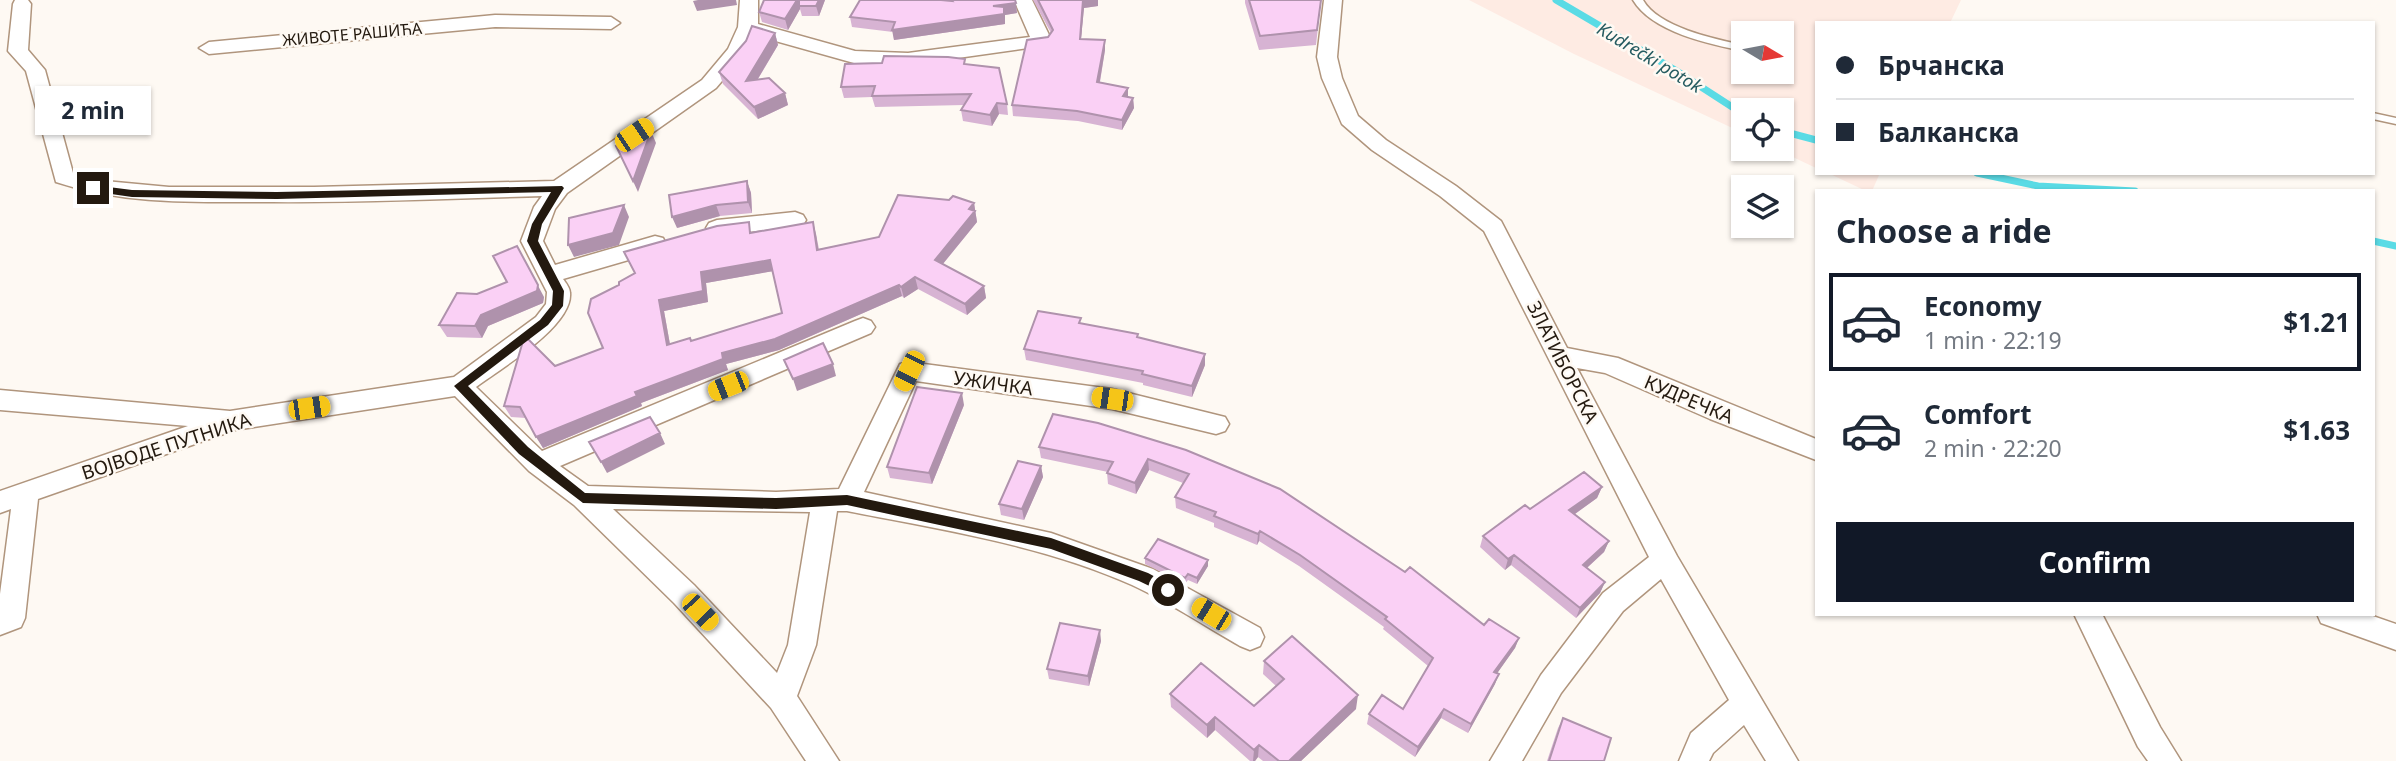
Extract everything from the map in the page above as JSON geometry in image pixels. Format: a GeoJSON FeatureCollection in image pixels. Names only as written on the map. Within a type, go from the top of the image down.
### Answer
{"type":"FeatureCollection","features":[{"type":"Feature","properties":{"kind":"street"},"geometry":{"type":"LineString","coordinates":[[749,0],[748,27],[737,51],[709,84],[559,188],[537,224],[533,241],[548,275],[559,291],[557,306],[544,323],[460,386],[494,423],[538,464],[583,498],[684,594],[781,698],[824,761]]}},
{"type":"Feature","properties":{"kind":"street"},"geometry":{"type":"LineString","coordinates":[[748,27],[854,57],[908,59],[1042,41],[1023,0]]}},
{"type":"Feature","properties":{"kind":"street","name":"ЗЛАТИБОРСКА"},"geometry":{"type":"LineString","coordinates":[[1333,0],[1327,57],[1332,78],[1349,119],[1379,145],[1448,191],[1493,226],[1665,560],[1746,704],[1783,761]]}},
{"type":"Feature","properties":{"kind":"street"},"geometry":{"type":"LineString","coordinates":[[27,2],[9,57],[35,70],[64,177],[93,188],[132,194],[277,195],[559,188]]}},
{"type":"Feature","properties":{"kind":"street"},"geometry":{"type":"LineString","coordinates":[[0,11],[27,2]]}},
{"type":"Feature","properties":{"kind":"street"},"geometry":{"type":"LineString","coordinates":[[495,21],[513,2]]}},
{"type":"Feature","properties":{"kind":"street","name":"ЖИВОТЕ РАШИЋА"},"geometry":{"type":"LineString","coordinates":[[209,48],[495,21],[611,23]]}},
{"type":"Feature","properties":{"kind":"street"},"geometry":{"type":"LineString","coordinates":[[697,233],[721,227],[795,220]]}},
{"type":"Feature","properties":{"kind":"street"},"geometry":{"type":"LineString","coordinates":[[548,275],[673,239]]}},
{"type":"Feature","properties":{"kind":"street"},"geometry":{"type":"LineString","coordinates":[[538,464],[863,327]]}},
{"type":"Feature","properties":{"kind":"street","name":"КУДРЕЧКА"},"geometry":{"type":"LineString","coordinates":[[1559,356],[1609,364],[1815,450]]}},
{"type":"Feature","properties":{"kind":"street","name":"УЖИЧКА"},"geometry":{"type":"LineString","coordinates":[[836,501],[909,371],[1112,399],[1216,424]]}},
{"type":"Feature","properties":{"kind":"street","name":"ВОЈВОДЕ ПУТНИКА"},"geometry":{"type":"LineString","coordinates":[[0,502],[234,420],[460,386]]}},
{"type":"Feature","properties":{"kind":"street"},"geometry":{"type":"LineString","coordinates":[[0,400],[234,420]]}},
{"type":"Feature","properties":{"kind":"street"},"geometry":{"type":"LineString","coordinates":[[0,623],[11,618],[26,493]]}},
{"type":"Feature","properties":{"kind":"street"},"geometry":{"type":"LineString","coordinates":[[583,498],[776,503],[836,501],[1051,544],[1143,577],[1250,637]]}},
{"type":"Feature","properties":{"kind":"street"},"geometry":{"type":"LineString","coordinates":[[781,698],[802,645],[836,501]]}},
{"type":"Feature","properties":{"kind":"street"},"geometry":{"type":"LineString","coordinates":[[1505,761],[1551,684],[1613,602],[1665,560]]}},
{"type":"Feature","properties":{"kind":"street"},"geometry":{"type":"LineString","coordinates":[[2089,616],[2149,737],[2166,761]]}},
{"type":"Feature","properties":{"kind":"street"},"geometry":{"type":"LineString","coordinates":[[2336,616],[2396,638]]}},
{"type":"Feature","properties":{"kind":"street"},"geometry":{"type":"LineString","coordinates":[[1695,761],[1702,743],[1746,704]]}},
{"type":"Feature","properties":{"kind":"lane"},"geometry":{"type":"LineString","coordinates":[[1638,0],[1648,14],[1665,24],[1731,44]]}},
{"type":"Feature","properties":{"kind":"lane"},"geometry":{"type":"LineString","coordinates":[[2375,116],[2396,121]]}},
{"type":"Feature","properties":{"kind":"shaded area"},"geometry":{"type":"Polygon","coordinates":[[[1469,0],[1961,0],[1951,21],[1815,21],[1815,168],[1794,158],[1794,98],[1731,98],[1731,127],[1574,54],[1469,0]]]}},
{"type":"Feature","properties":{"kind":"shaded area"},"geometry":{"type":"Polygon","coordinates":[[[1832,175],[1879,175],[1873,189],[1862,189],[1832,175]]]}},
{"type":"Feature","properties":{"kind":"building"},"geometry":{"type":"Polygon","coordinates":[[[764,0],[797,0],[785,19],[759,12],[764,0]]]}},
{"type":"Feature","properties":{"kind":"building"},"geometry":{"type":"Polygon","coordinates":[[[799,0],[819,0],[816,6],[799,6],[799,0]]]}},
{"type":"Feature","properties":{"kind":"building"},"geometry":{"type":"Polygon","coordinates":[[[860,0],[1015,0],[1016,3],[993,6],[1004,7],[1004,14],[892,30],[895,22],[850,17],[860,0]]]}},
{"type":"Feature","properties":{"kind":"building"},"geometry":{"type":"Polygon","coordinates":[[[1038,0],[1083,0],[1080,39],[1105,40],[1097,82],[1128,88],[1123,96],[1133,98],[1122,120],[1077,111],[1012,105],[1027,40],[1048,37],[1053,30],[1038,0]]]}},
{"type":"Feature","properties":{"kind":"building"},"geometry":{"type":"Polygon","coordinates":[[[1249,0],[1321,0],[1317,30],[1260,36],[1249,0]]]}},
{"type":"Feature","properties":{"kind":"building"},"geometry":{"type":"Polygon","coordinates":[[[752,26],[775,33],[746,81],[769,78],[785,93],[754,107],[719,72],[746,41],[752,26]]]}},
{"type":"Feature","properties":{"kind":"building"},"geometry":{"type":"Polygon","coordinates":[[[884,56],[948,57],[965,59],[964,64],[999,68],[1007,104],[997,103],[990,115],[961,110],[971,94],[872,96],[875,86],[841,87],[845,64],[882,63],[884,56]]]}},
{"type":"Feature","properties":{"kind":"building"},"geometry":{"type":"Polygon","coordinates":[[[651,131],[633,181],[616,146],[651,131]]]}},
{"type":"Feature","properties":{"kind":"building"},"geometry":{"type":"Polygon","coordinates":[[[747,181],[748,202],[716,205],[672,217],[669,195],[747,181]]]}},
{"type":"Feature","properties":{"kind":"building"},"geometry":{"type":"Polygon","coordinates":[[[898,195],[949,200],[953,196],[974,203],[969,209],[975,211],[935,260],[984,286],[965,304],[915,277],[901,287],[899,285],[775,339],[722,353],[723,359],[635,392],[637,396],[536,437],[520,407],[504,406],[523,341],[527,338],[555,366],[603,348],[588,313],[591,299],[619,285],[619,282],[635,273],[624,252],[717,226],[749,222],[750,233],[813,222],[817,250],[879,237],[898,195]],[[770,260],[701,272],[703,291],[659,300],[667,345],[690,338],[691,341],[782,313],[770,260]]]}},
{"type":"Feature","properties":{"kind":"building"},"geometry":{"type":"Polygon","coordinates":[[[624,205],[613,233],[568,245],[569,218],[624,205]]]}},
{"type":"Feature","properties":{"kind":"building"},"geometry":{"type":"Polygon","coordinates":[[[517,246],[538,285],[537,291],[481,315],[475,326],[439,325],[457,293],[477,294],[507,282],[493,256],[517,246]]]}},
{"type":"Feature","properties":{"kind":"building"},"geometry":{"type":"Polygon","coordinates":[[[1038,311],[1081,318],[1079,323],[1138,334],[1137,337],[1205,354],[1192,386],[1142,374],[1143,371],[1024,349],[1038,311]]]}},
{"type":"Feature","properties":{"kind":"building"},"geometry":{"type":"Polygon","coordinates":[[[823,343],[833,364],[793,379],[784,360],[823,343]]]}},
{"type":"Feature","properties":{"kind":"building"},"geometry":{"type":"Polygon","coordinates":[[[917,387],[962,393],[929,473],[887,467],[917,387]]]}},
{"type":"Feature","properties":{"kind":"building"},"geometry":{"type":"Polygon","coordinates":[[[1053,414],[1098,423],[1186,450],[1280,489],[1405,572],[1410,567],[1484,625],[1489,619],[1519,638],[1494,672],[1499,674],[1471,724],[1444,709],[1418,747],[1369,714],[1382,695],[1403,709],[1433,658],[1385,619],[1387,617],[1300,555],[1260,531],[1258,534],[1214,516],[1216,512],[1175,497],[1189,474],[1148,459],[1135,483],[1107,473],[1113,462],[1039,447],[1053,414]]]}},
{"type":"Feature","properties":{"kind":"building"},"geometry":{"type":"Polygon","coordinates":[[[650,417],[660,433],[601,462],[589,442],[650,417]]]}},
{"type":"Feature","properties":{"kind":"building"},"geometry":{"type":"Polygon","coordinates":[[[1018,461],[1041,466],[1022,509],[999,504],[1018,461]]]}},
{"type":"Feature","properties":{"kind":"building"},"geometry":{"type":"Polygon","coordinates":[[[1584,472],[1602,487],[1569,510],[1609,541],[1583,565],[1605,582],[1580,608],[1514,555],[1508,559],[1483,536],[1525,505],[1530,509],[1584,472]]]}},
{"type":"Feature","properties":{"kind":"building"},"geometry":{"type":"Polygon","coordinates":[[[1158,539],[1208,560],[1197,578],[1188,574],[1185,578],[1145,558],[1158,539]]]}},
{"type":"Feature","properties":{"kind":"building"},"geometry":{"type":"Polygon","coordinates":[[[1060,623],[1100,630],[1088,676],[1047,669],[1060,623]]]}},
{"type":"Feature","properties":{"kind":"building"},"geometry":{"type":"Polygon","coordinates":[[[1292,636],[1358,695],[1289,761],[1279,761],[1259,745],[1254,750],[1215,717],[1207,725],[1170,694],[1201,663],[1254,706],[1284,679],[1264,661],[1292,636]]]}},
{"type":"Feature","properties":{"kind":"building"},"geometry":{"type":"Polygon","coordinates":[[[1563,718],[1611,738],[1604,761],[1549,761],[1563,718]]]}},
{"type":"Feature","properties":{"kind":"waterway","name":"Kudrečki potok"},"geometry":{"type":"LineString","coordinates":[[1556,0],[1731,106]]}},
{"type":"Feature","properties":{"kind":"waterway","name":"Kudrečki potok"},"geometry":{"type":"LineString","coordinates":[[1794,134],[1815,140]]}},
{"type":"Feature","properties":{"kind":"waterway","name":"Kudrečki potok"},"geometry":{"type":"LineString","coordinates":[[1986,175],[2038,186],[2096,189]]}},
{"type":"Feature","properties":{"kind":"waterway","name":"Kudrečki potok"},"geometry":{"type":"LineString","coordinates":[[2375,241],[2396,246]]}},
{"type":"Feature","properties":{"kind":"route"},"geometry":{"type":"LineString","coordinates":[[93,188],[132,194],[277,195],[559,188],[545,207],[533,241],[548,275],[559,291],[557,306],[544,323],[460,386],[494,423],[538,464],[583,498],[776,503],[847,500],[1051,544],[1143,577],[1168,590]]}}]}
